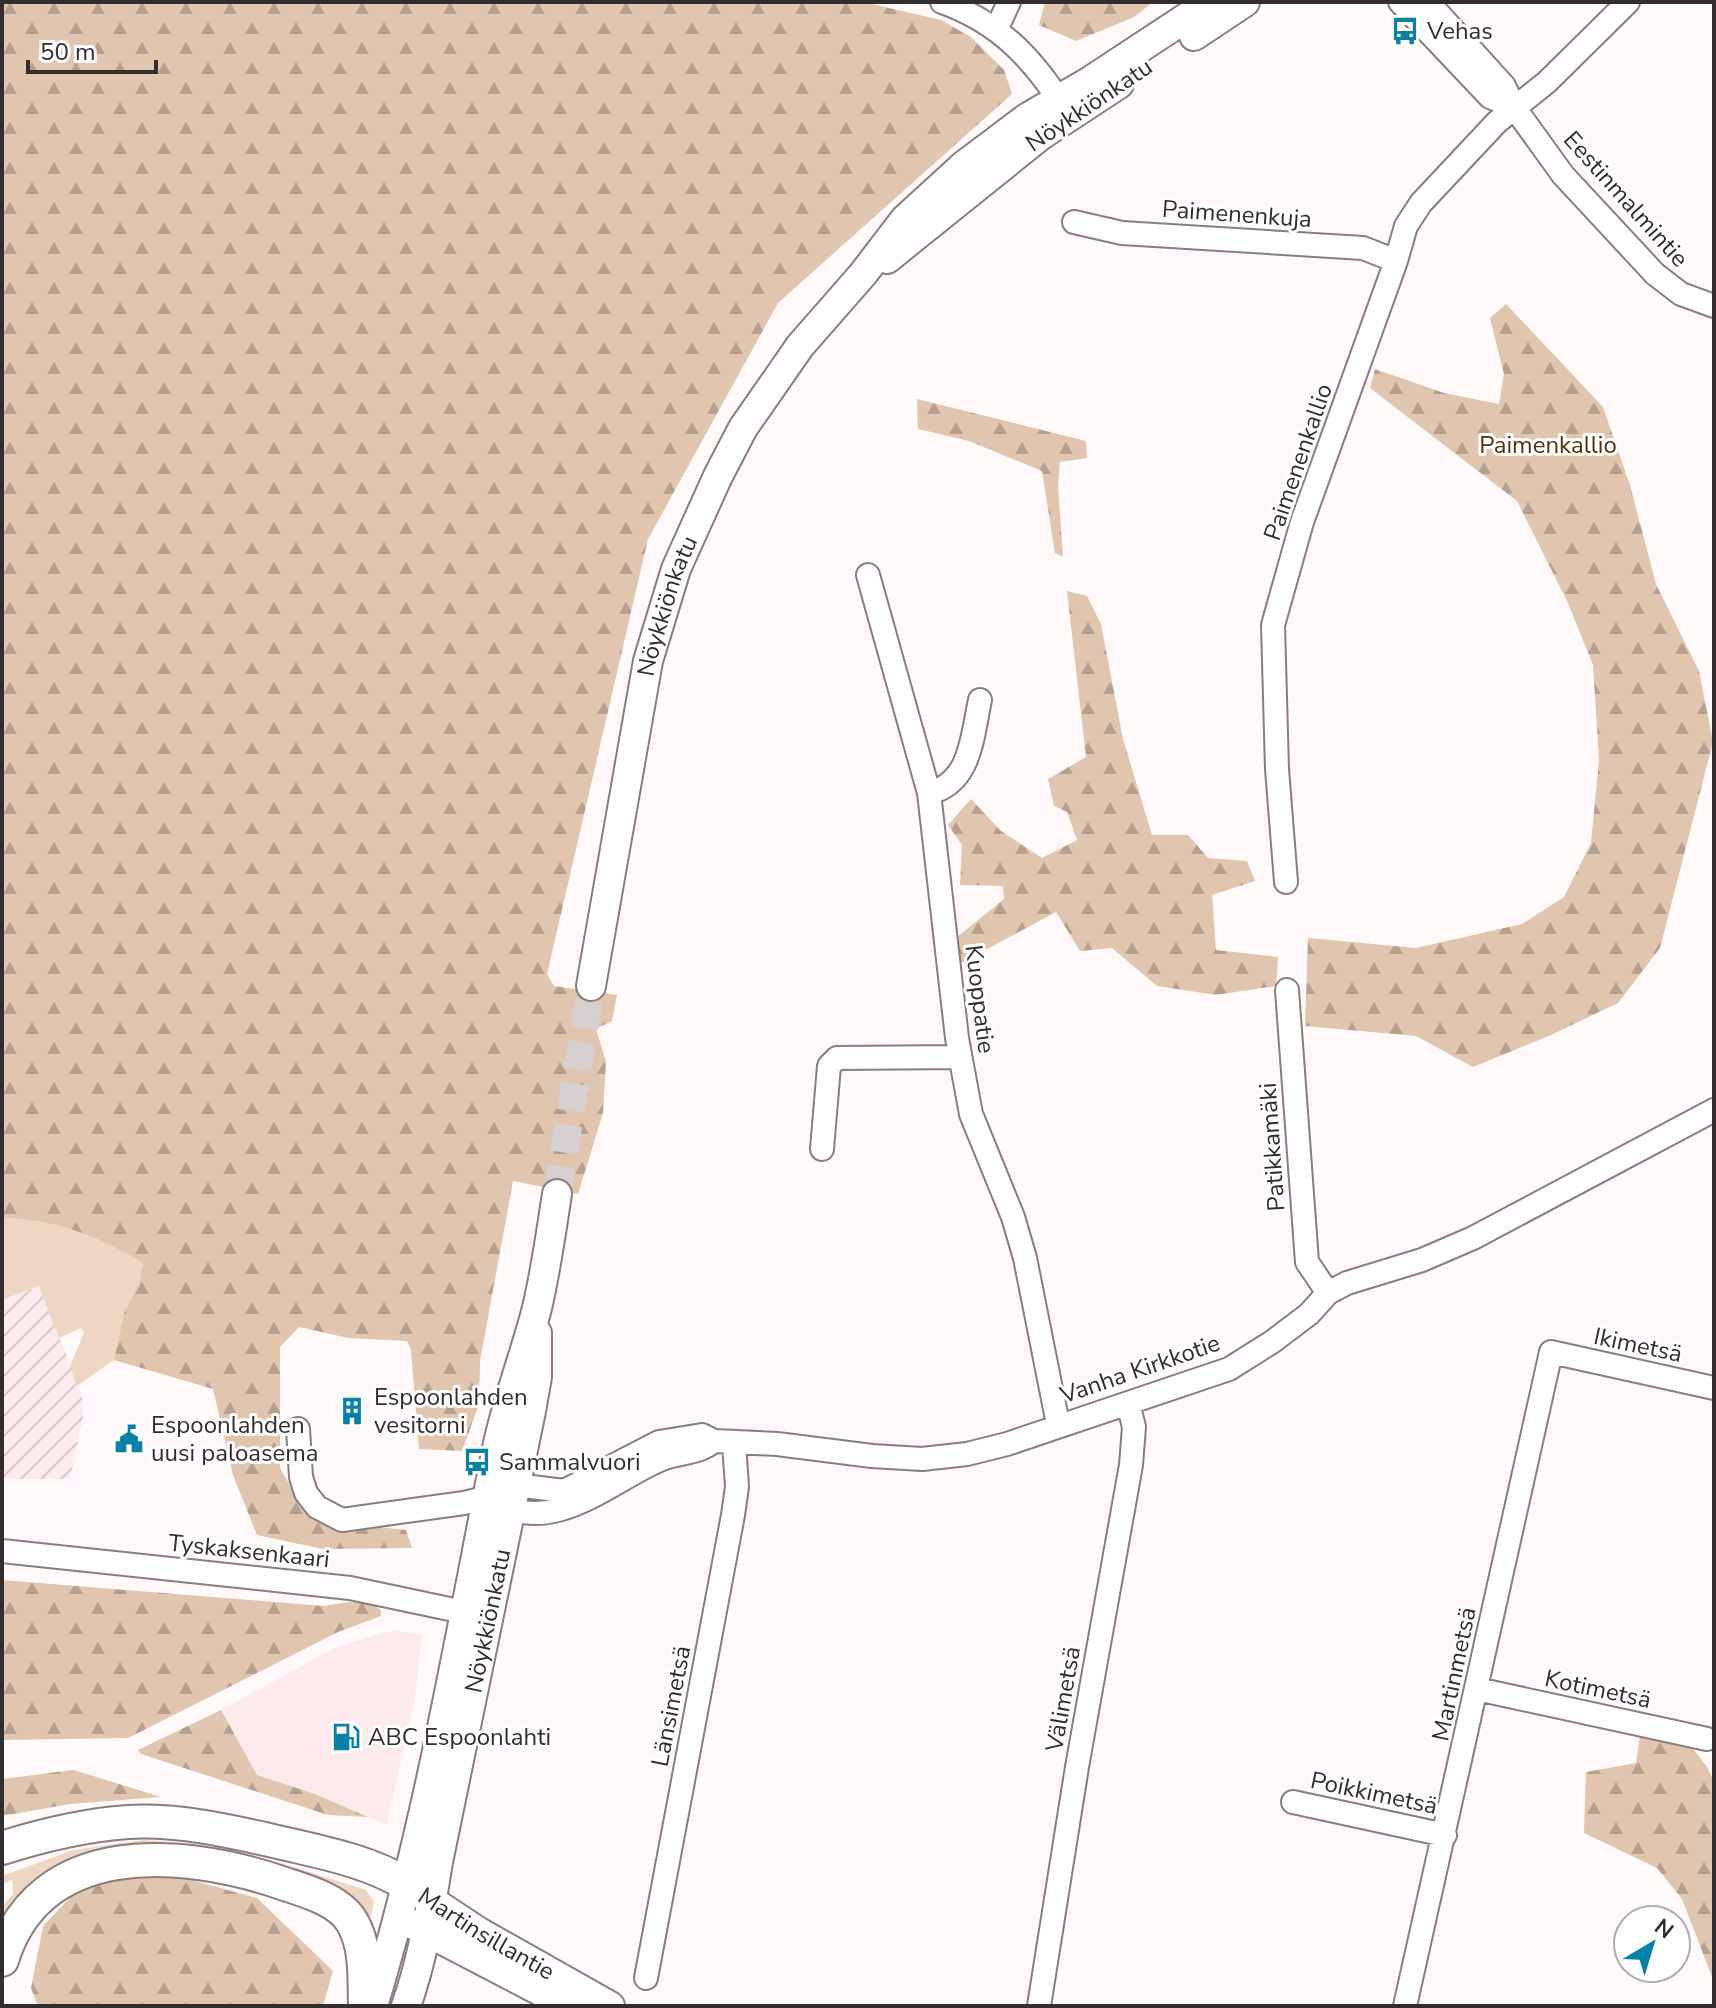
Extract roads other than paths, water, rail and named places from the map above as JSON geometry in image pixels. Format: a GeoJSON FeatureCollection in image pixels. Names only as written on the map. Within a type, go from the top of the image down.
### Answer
{"type":"FeatureCollection","features":[{"type":"Feature","properties":{"kind":"highway"},"geometry":{"type":"LineString","coordinates":[[2,1848],[46,1834],[87,1827],[129,1822],[168,1823],[227,1831],[307,1849],[386,1872],[419,1892]]}},
{"type":"Feature","properties":{"kind":"highway"},"geometry":{"type":"LineString","coordinates":[[2,1960],[7,1943],[21,1920],[54,1886],[82,1872],[115,1863],[164,1859],[262,1876],[300,1889],[337,1907],[352,1922],[360,1940],[365,2006]]}},
{"type":"Feature","properties":{"kind":"main road","name":"Nöykkiönkatu"},"geometry":{"type":"LineString","coordinates":[[1064,108],[1103,74],[1210,2]]}},
{"type":"Feature","properties":{"kind":"main road","name":"Nöykkiönkatu"},"geometry":{"type":"LineString","coordinates":[[591,986],[648,661],[676,569],[743,428],[800,346],[863,274],[905,219],[963,166],[1028,117],[1064,108],[1245,2]]}},
{"type":"Feature","properties":{"kind":"main road","name":"Nöykkiönkatu"},"geometry":{"type":"LineString","coordinates":[[406,2006],[420,1966],[427,1931],[419,1892],[477,1615],[505,1498],[516,1373],[537,1308],[557,1194]]}},
{"type":"Feature","properties":{"kind":"main road","name":"Nöykkiönkatu"},"geometry":{"type":"LineString","coordinates":[[373,2006],[397,1916],[419,1892]]}},
{"type":"Feature","properties":{"kind":"main road","name":"Martinsillantie"},"geometry":{"type":"LineString","coordinates":[[419,1892],[479,1932],[610,2006]]}},
{"type":"Feature","properties":{"kind":"main road","name":"Martinsillantie"},"geometry":{"type":"LineString","coordinates":[[397,1916],[569,2006]]}},
{"type":"Feature","properties":{"kind":"street"},"geometry":{"type":"LineString","coordinates":[[942,2],[997,28],[1026,56],[1064,108]]}},
{"type":"Feature","properties":{"kind":"street"},"geometry":{"type":"LineString","coordinates":[[997,28],[1009,2]]}},
{"type":"Feature","properties":{"kind":"street","name":"Eestinmalmintie"},"geometry":{"type":"LineString","coordinates":[[1400,2],[1490,97],[1514,107]]}},
{"type":"Feature","properties":{"kind":"street","name":"Eestinmalmintie"},"geometry":{"type":"LineString","coordinates":[[1428,2],[1504,86],[1514,107],[1563,175],[1655,274],[1681,294],[1714,306]]}},
{"type":"Feature","properties":{"kind":"street","name":"Paimenenkallio"},"geometry":{"type":"LineString","coordinates":[[1286,882],[1277,769],[1273,625],[1302,522],[1406,226],[1421,203],[1514,107],[1547,82],[1628,2]]}},
{"type":"Feature","properties":{"kind":"street","name":"Paimenenkuja"},"geometry":{"type":"LineString","coordinates":[[1074,222],[1122,233],[1363,248],[1396,261]]}},
{"type":"Feature","properties":{"kind":"street","name":"Kuoppatie"},"geometry":{"type":"LineString","coordinates":[[868,575],[929,793],[960,1057],[971,1114],[1013,1217],[1025,1258],[1058,1424]]}},
{"type":"Feature","properties":{"kind":"street"},"geometry":{"type":"LineString","coordinates":[[929,793],[945,789],[964,766],[980,700]]}},
{"type":"Feature","properties":{"kind":"street","name":"Patikkamäki"},"geometry":{"type":"LineString","coordinates":[[1287,990],[1307,1262],[1328,1293]]}},
{"type":"Feature","properties":{"kind":"street"},"geometry":{"type":"LineString","coordinates":[[822,1149],[829,1066],[837,1058],[960,1057]]}},
{"type":"Feature","properties":{"kind":"street","name":"Vanha Kirkkotie"},"geometry":{"type":"LineString","coordinates":[[298,1429],[301,1477],[306,1493],[317,1507],[342,1520],[505,1498],[560,1511],[579,1505],[627,1475],[665,1458],[724,1442],[777,1444],[922,1459],[967,1454],[1007,1444],[1058,1424],[1229,1369],[1309,1314],[1328,1293],[1347,1283],[1422,1260],[1473,1238],[1714,1110]]}},
{"type":"Feature","properties":{"kind":"street","name":"Ikimetsä"},"geometry":{"type":"LineString","coordinates":[[1551,1352],[1714,1388]]}},
{"type":"Feature","properties":{"kind":"street","name":"Martinmetsä"},"geometry":{"type":"LineString","coordinates":[[1405,2006],[1551,1352]]}},
{"type":"Feature","properties":{"kind":"street","name":"Välimetsä"},"geometry":{"type":"LineString","coordinates":[[1039,2006],[1077,1767],[1131,1465],[1134,1427],[1128,1403]]}},
{"type":"Feature","properties":{"kind":"street","name":"Länsimetsä"},"geometry":{"type":"LineString","coordinates":[[646,1978],[733,1515],[737,1487],[724,1442]]}},
{"type":"Feature","properties":{"kind":"street","name":"Tyskaksenkaari"},"geometry":{"type":"LineString","coordinates":[[2,1551],[350,1588],[477,1615]]}},
{"type":"Feature","properties":{"kind":"street","name":"Kotimetsä"},"geometry":{"type":"LineString","coordinates":[[1477,1689],[1707,1739]]}},
{"type":"Feature","properties":{"kind":"street","name":"Poikkimetsä"},"geometry":{"type":"LineString","coordinates":[[1293,1802],[1445,1835]]}},
{"type":"Feature","properties":{"kind":"tunnel"},"geometry":{"type":"LineString","coordinates":[[557,1194],[591,986]]}},
{"type":"Feature","properties":{"kind":"place","name":"Vehas"},"geometry":{"type":"Point","coordinates":[1405,31]}},
{"type":"Feature","properties":{"kind":"place","name":"Espoonlahden vesitorni"},"geometry":{"type":"Point","coordinates":[352,1411]}},
{"type":"Feature","properties":{"kind":"place","name":"Espoonlahden uusi paloasema"},"geometry":{"type":"Point","coordinates":[129,1439]}},
{"type":"Feature","properties":{"kind":"place","name":"Sammalvuori"},"geometry":{"type":"Point","coordinates":[477,1462]}},
{"type":"Feature","properties":{"kind":"place","name":"ABC Espoonlahti"},"geometry":{"type":"Point","coordinates":[346,1737]}},
{"type":"Feature","properties":{"kind":"park label","name":"Paimenkallio"},"geometry":{"type":"Point","coordinates":[1548,445]}}]}
